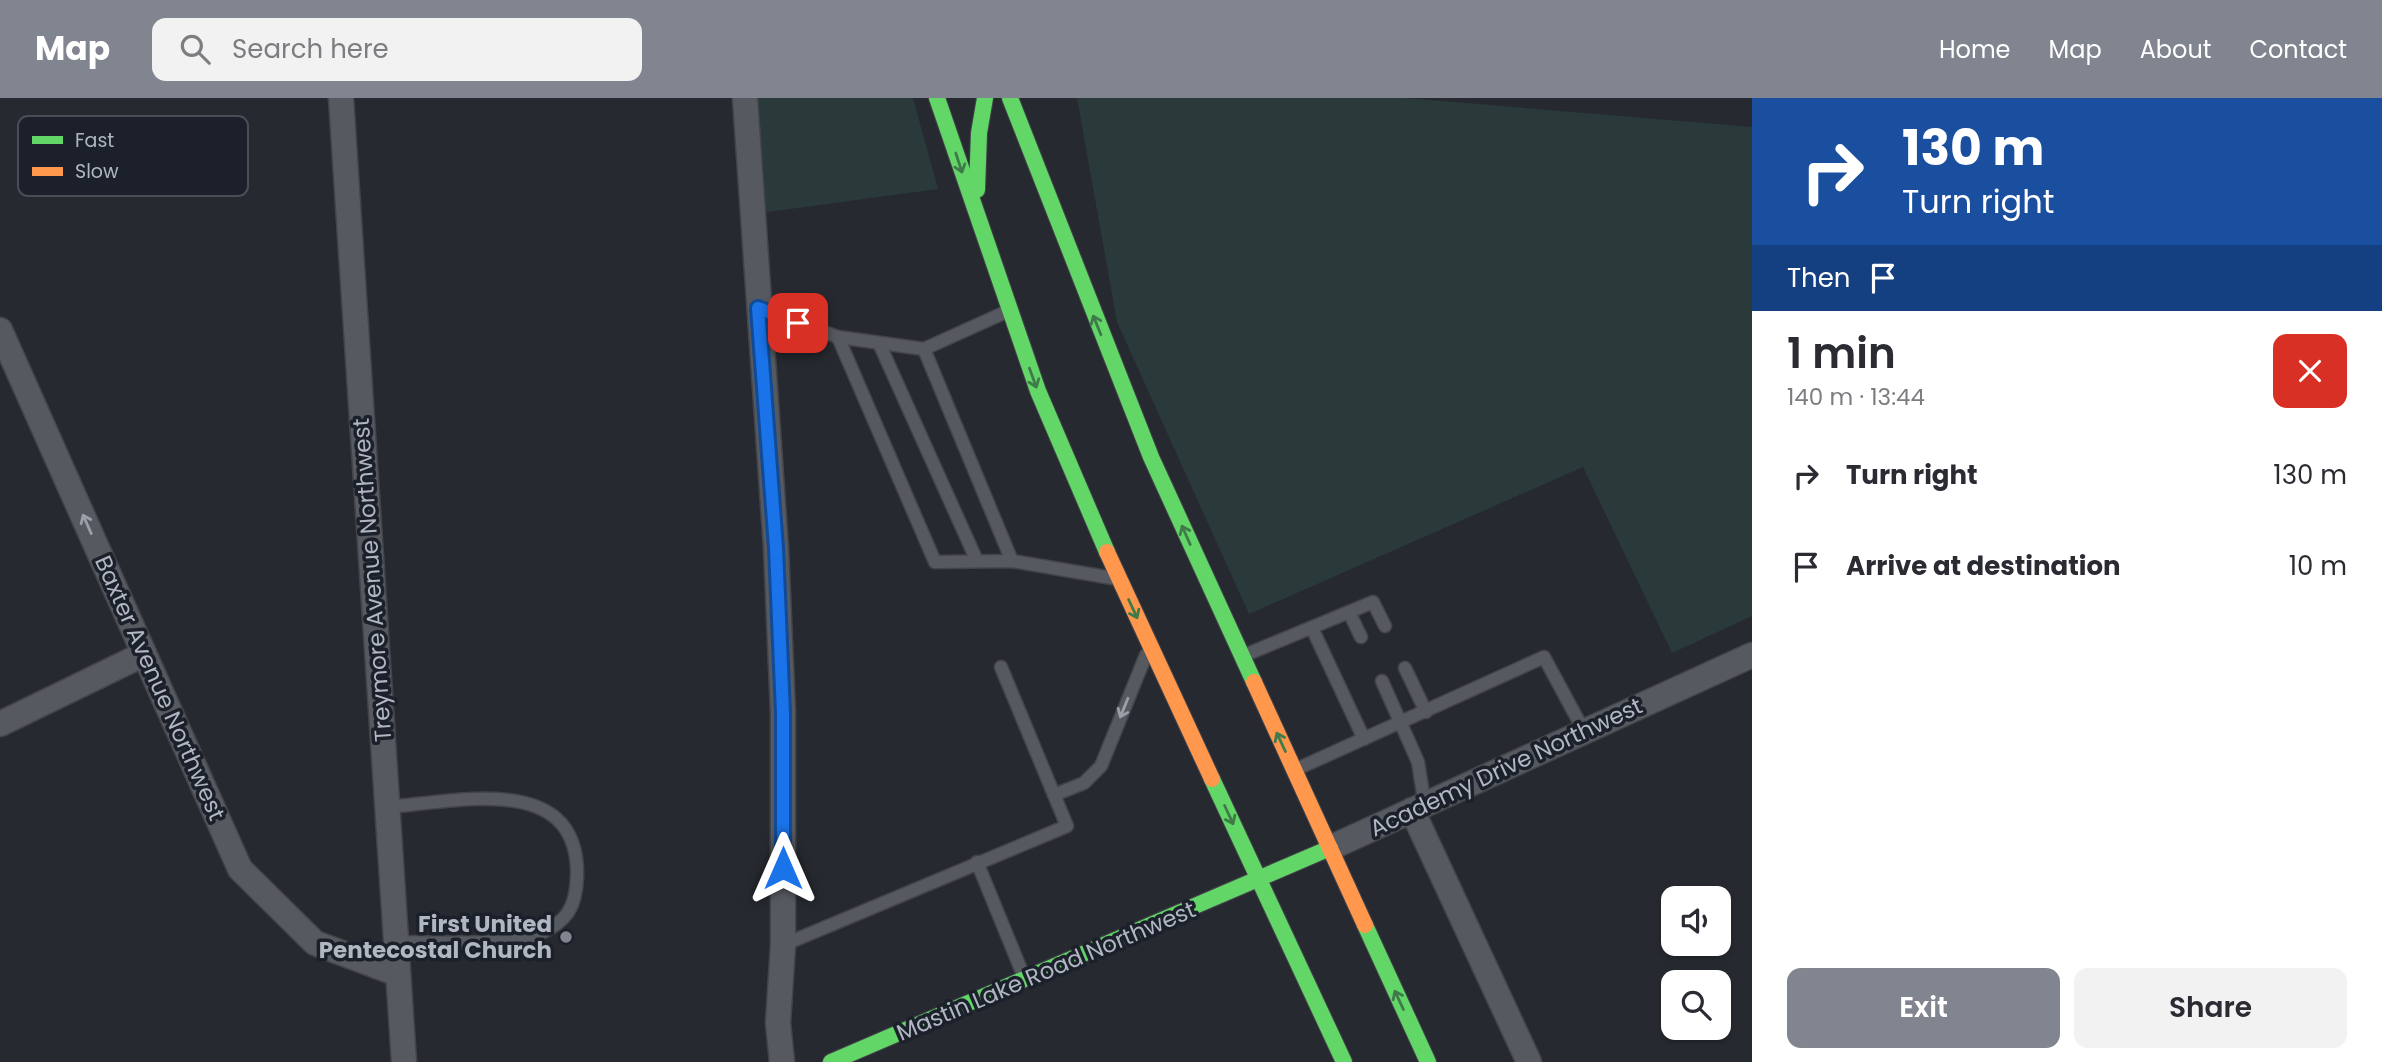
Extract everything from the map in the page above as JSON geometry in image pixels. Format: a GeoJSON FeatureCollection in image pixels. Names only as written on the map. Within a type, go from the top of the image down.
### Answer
{"type":"FeatureCollection","features":[{"type":"Feature","properties":{"kind":"main road"},"geometry":{"type":"LineString","coordinates":[[937,98],[1008,311],[1038,391],[1119,579],[1344,1062]]}},
{"type":"Feature","properties":{"kind":"main road"},"geometry":{"type":"LineString","coordinates":[[979,225],[977,176],[985,98]]}},
{"type":"Feature","properties":{"kind":"main road"},"geometry":{"type":"LineString","coordinates":[[1010,98],[1083,291],[1151,457],[1427,1062]]}},
{"type":"Feature","properties":{"kind":"main road"},"geometry":{"type":"LineString","coordinates":[[1048,145],[1083,291]]}},
{"type":"Feature","properties":{"kind":"main road","name":"Academy Drive Northwest"},"geometry":{"type":"LineString","coordinates":[[1260,880],[1330,848]]}},
{"type":"Feature","properties":{"kind":"main road","name":"Mastin Lake Road Northwest"},"geometry":{"type":"LineString","coordinates":[[831,1062],[1260,880]]}},
{"type":"Feature","properties":{"kind":"street","name":"Treymore Avenue Northwest"},"geometry":{"type":"LineString","coordinates":[[341,98],[404,1062]]}},
{"type":"Feature","properties":{"kind":"street"},"geometry":{"type":"LineString","coordinates":[[745,98],[776,548],[783,713],[783,946],[778,1023],[782,1062]]}},
{"type":"Feature","properties":{"kind":"street","name":"Baxter Avenue Northwest"},"geometry":{"type":"LineString","coordinates":[[0,330],[240,869],[315,943],[398,974]]}},
{"type":"Feature","properties":{"kind":"street"},"geometry":{"type":"LineString","coordinates":[[0,724],[144,654]]}},
{"type":"Feature","properties":{"kind":"street","name":"Academy Drive Northwest"},"geometry":{"type":"LineString","coordinates":[[1330,848],[1752,654]]}},
{"type":"Feature","properties":{"kind":"street"},"geometry":{"type":"LineString","coordinates":[[1419,808],[1530,1062]]}},
{"type":"Feature","properties":{"kind":"lane"},"geometry":{"type":"LineString","coordinates":[[758,308],[838,337],[925,349],[1008,311]]}},
{"type":"Feature","properties":{"kind":"lane"},"geometry":{"type":"LineString","coordinates":[[838,337],[935,562],[1012,561],[1119,579]]}},
{"type":"Feature","properties":{"kind":"lane"},"geometry":{"type":"LineString","coordinates":[[879,343],[977,561]]}},
{"type":"Feature","properties":{"kind":"lane"},"geometry":{"type":"LineString","coordinates":[[925,349],[1012,561]]}},
{"type":"Feature","properties":{"kind":"lane"},"geometry":{"type":"LineString","coordinates":[[1241,656],[1373,602],[1385,626]]}},
{"type":"Feature","properties":{"kind":"lane"},"geometry":{"type":"LineString","coordinates":[[1349,612],[1361,637]]}},
{"type":"Feature","properties":{"kind":"lane"},"geometry":{"type":"LineString","coordinates":[[1312,628],[1364,739]]}},
{"type":"Feature","properties":{"kind":"lane"},"geometry":{"type":"LineString","coordinates":[[1054,795],[1084,783],[1101,766],[1150,645]]}},
{"type":"Feature","properties":{"kind":"lane"},"geometry":{"type":"LineString","coordinates":[[1294,770],[1544,657],[1584,731]]}},
{"type":"Feature","properties":{"kind":"lane"},"geometry":{"type":"LineString","coordinates":[[783,946],[976,862],[1067,826],[1001,667]]}},
{"type":"Feature","properties":{"kind":"lane"},"geometry":{"type":"LineString","coordinates":[[1405,668],[1426,712]]}},
{"type":"Feature","properties":{"kind":"lane"},"geometry":{"type":"LineString","coordinates":[[1381,681],[1418,762],[1419,808]]}},
{"type":"Feature","properties":{"kind":"lane"},"geometry":{"type":"LineString","coordinates":[[387,807],[512,799],[537,806],[558,817],[571,838],[577,870],[576,895],[566,918],[537,935],[511,940],[396,942]]}},
{"type":"Feature","properties":{"kind":"lane"},"geometry":{"type":"LineString","coordinates":[[976,862],[1025,980]]}},
{"type":"Feature","properties":{"kind":"shaded area"},"geometry":{"type":"Polygon","coordinates":[[[752,98],[913,98],[938,189],[760,213],[752,98]]]}},
{"type":"Feature","properties":{"kind":"shaded area"},"geometry":{"type":"Polygon","coordinates":[[[1077,98],[1405,98],[1752,127],[1752,616],[1672,653],[1583,467],[1249,614],[1117,322],[1077,98]]]}},
{"type":"Feature","properties":{"kind":"traffic: fast"},"geometry":{"type":"LineString","coordinates":[[937,98],[1038,391],[1107,552]]}},
{"type":"Feature","properties":{"kind":"traffic: fast"},"geometry":{"type":"LineString","coordinates":[[977,190],[979,133],[985,98]]}},
{"type":"Feature","properties":{"kind":"traffic: fast"},"geometry":{"type":"LineString","coordinates":[[1010,98],[1151,457],[1254,682]]}},
{"type":"Feature","properties":{"kind":"traffic: fast"},"geometry":{"type":"LineString","coordinates":[[1212,779],[1344,1062]]}},
{"type":"Feature","properties":{"kind":"traffic: fast"},"geometry":{"type":"LineString","coordinates":[[831,1062],[1330,848]]}},
{"type":"Feature","properties":{"kind":"traffic: fast"},"geometry":{"type":"LineString","coordinates":[[1365,925],[1428,1062]]}},
{"type":"Feature","properties":{"kind":"traffic: slow"},"geometry":{"type":"LineString","coordinates":[[1107,552],[1212,779]]}},
{"type":"Feature","properties":{"kind":"traffic: slow"},"geometry":{"type":"LineString","coordinates":[[1254,682],[1365,925]]}},
{"type":"Feature","properties":{"kind":"place","name":"First United Pentecostal Church"},"geometry":{"type":"Point","coordinates":[566,937]}},
{"type":"Feature","properties":{"kind":"route"},"geometry":{"type":"LineString","coordinates":[[783,868],[783,713],[776,548],[758,308],[798,323]]}}]}
